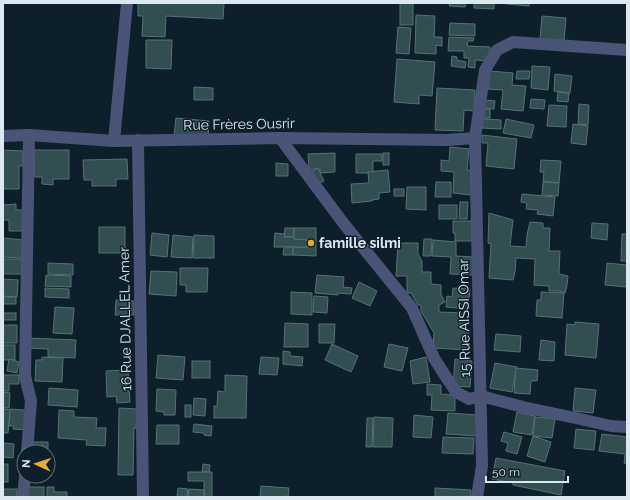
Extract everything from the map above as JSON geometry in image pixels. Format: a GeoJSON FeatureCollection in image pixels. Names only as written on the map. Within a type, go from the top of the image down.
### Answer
{"type":"FeatureCollection","features":[{"type":"Feature","properties":{"kind":"street"},"geometry":{"type":"LineString","coordinates":[[114,141],[127,3]]}},
{"type":"Feature","properties":{"kind":"street","name":"15 Rue AISSI Omar"},"geometry":{"type":"LineString","coordinates":[[477,497],[482,466],[474,138],[485,70],[497,50],[513,42],[627,50]]}},
{"type":"Feature","properties":{"kind":"street"},"geometry":{"type":"LineString","coordinates":[[28,135],[25,376],[31,401],[28,444]]}},
{"type":"Feature","properties":{"kind":"street","name":"Rue Frères Ousrir"},"geometry":{"type":"LineString","coordinates":[[3,136],[28,135],[114,141],[280,138],[447,140],[474,138]]}},
{"type":"Feature","properties":{"kind":"street"},"geometry":{"type":"LineString","coordinates":[[280,138],[344,224],[412,308],[434,358],[456,392],[469,399],[481,396],[523,407],[611,426],[627,427]]}},
{"type":"Feature","properties":{"kind":"street","name":"16 Rue DJALLEL Amer"},"geometry":{"type":"LineString","coordinates":[[138,140],[143,497]]}},
{"type":"Feature","properties":{"kind":"street"},"geometry":{"type":"LineString","coordinates":[[23,497],[24,484]]}},
{"type":"Feature","properties":{"kind":"building"},"geometry":{"type":"Polygon","coordinates":[[[138,3],[224,3],[223,19],[166,16],[165,37],[142,36],[143,16],[138,16],[138,3]]]}},
{"type":"Feature","properties":{"kind":"building"},"geometry":{"type":"Polygon","coordinates":[[[400,3],[413,3],[413,25],[400,25],[400,3]]]}},
{"type":"Feature","properties":{"kind":"building"},"geometry":{"type":"Polygon","coordinates":[[[450,3],[466,3],[465,7],[449,6],[450,3]]]}},
{"type":"Feature","properties":{"kind":"building"},"geometry":{"type":"Polygon","coordinates":[[[474,3],[494,3],[494,9],[474,8],[474,3]]]}},
{"type":"Feature","properties":{"kind":"building"},"geometry":{"type":"Polygon","coordinates":[[[497,3],[529,3],[529,6],[497,3]]]}},
{"type":"Feature","properties":{"kind":"building"},"geometry":{"type":"Polygon","coordinates":[[[416,15],[435,16],[434,37],[442,37],[442,46],[436,45],[436,54],[415,53],[416,15]]]}},
{"type":"Feature","properties":{"kind":"building"},"geometry":{"type":"Polygon","coordinates":[[[542,16],[566,18],[564,41],[540,39],[542,16]]]}},
{"type":"Feature","properties":{"kind":"building"},"geometry":{"type":"Polygon","coordinates":[[[450,23],[475,24],[475,36],[449,35],[450,23]]]}},
{"type":"Feature","properties":{"kind":"building"},"geometry":{"type":"Polygon","coordinates":[[[398,27],[411,28],[409,54],[396,53],[398,27]]]}},
{"type":"Feature","properties":{"kind":"building"},"geometry":{"type":"Polygon","coordinates":[[[449,37],[474,38],[473,41],[468,41],[467,46],[490,47],[490,61],[475,60],[475,68],[468,67],[469,58],[464,58],[464,51],[448,51],[449,37]]]}},
{"type":"Feature","properties":{"kind":"building"},"geometry":{"type":"Polygon","coordinates":[[[146,40],[172,40],[171,69],[146,68],[146,40]]]}},
{"type":"Feature","properties":{"kind":"building"},"geometry":{"type":"Polygon","coordinates":[[[452,56],[457,57],[457,60],[466,62],[465,68],[451,66],[452,56]]]}},
{"type":"Feature","properties":{"kind":"building"},"geometry":{"type":"Polygon","coordinates":[[[397,59],[435,62],[432,96],[419,95],[419,104],[394,102],[397,59]]]}},
{"type":"Feature","properties":{"kind":"building"},"geometry":{"type":"Polygon","coordinates":[[[532,66],[550,67],[548,90],[531,88],[532,66]]]}},
{"type":"Feature","properties":{"kind":"building"},"geometry":{"type":"Polygon","coordinates":[[[490,71],[513,73],[512,85],[526,86],[523,111],[501,109],[503,90],[488,89],[490,71]]]}},
{"type":"Feature","properties":{"kind":"building"},"geometry":{"type":"Polygon","coordinates":[[[517,71],[530,71],[529,79],[516,79],[517,71]]]}},
{"type":"Feature","properties":{"kind":"building"},"geometry":{"type":"Polygon","coordinates":[[[555,74],[572,76],[570,93],[554,91],[555,74]]]}},
{"type":"Feature","properties":{"kind":"building"},"geometry":{"type":"Polygon","coordinates":[[[194,87],[213,88],[213,100],[194,100],[194,87]]]}},
{"type":"Feature","properties":{"kind":"building"},"geometry":{"type":"Polygon","coordinates":[[[437,88],[475,90],[474,111],[464,110],[463,131],[435,130],[437,88]]]}},
{"type":"Feature","properties":{"kind":"building"},"geometry":{"type":"Polygon","coordinates":[[[558,92],[569,93],[568,102],[557,101],[558,92]]]}},
{"type":"Feature","properties":{"kind":"building"},"geometry":{"type":"Polygon","coordinates":[[[531,99],[545,100],[544,109],[530,108],[531,99]]]}},
{"type":"Feature","properties":{"kind":"building"},"geometry":{"type":"Polygon","coordinates":[[[485,100],[495,101],[494,109],[484,108],[485,100]]]}},
{"type":"Feature","properties":{"kind":"building"},"geometry":{"type":"Polygon","coordinates":[[[579,104],[589,105],[588,125],[578,124],[579,104]]]}},
{"type":"Feature","properties":{"kind":"building"},"geometry":{"type":"Polygon","coordinates":[[[549,105],[567,106],[566,127],[547,126],[549,105]]]}},
{"type":"Feature","properties":{"kind":"building"},"geometry":{"type":"Polygon","coordinates":[[[484,109],[490,109],[490,118],[484,118],[484,109]]]}},
{"type":"Feature","properties":{"kind":"building"},"geometry":{"type":"Polygon","coordinates":[[[176,118],[209,121],[208,138],[174,135],[176,118]]]}},
{"type":"Feature","properties":{"kind":"building"},"geometry":{"type":"Polygon","coordinates":[[[483,119],[501,120],[501,129],[482,128],[483,119]]]}},
{"type":"Feature","properties":{"kind":"building"},"geometry":{"type":"Polygon","coordinates":[[[506,119],[534,125],[531,138],[503,133],[506,119]]]}},
{"type":"Feature","properties":{"kind":"building"},"geometry":{"type":"Polygon","coordinates":[[[573,124],[588,126],[586,145],[571,143],[573,124]]]}},
{"type":"Feature","properties":{"kind":"building"},"geometry":{"type":"Polygon","coordinates":[[[482,135],[517,139],[514,169],[486,166],[488,143],[482,143],[482,135]]]}},
{"type":"Feature","properties":{"kind":"building"},"geometry":{"type":"Polygon","coordinates":[[[450,147],[469,149],[467,170],[474,171],[470,195],[453,193],[454,172],[441,171],[441,160],[449,161],[450,147]]]}},
{"type":"Feature","properties":{"kind":"building"},"geometry":{"type":"Polygon","coordinates":[[[3,150],[23,151],[23,166],[19,166],[19,189],[3,189],[3,150]]]}},
{"type":"Feature","properties":{"kind":"building"},"geometry":{"type":"Polygon","coordinates":[[[34,150],[69,150],[69,179],[53,179],[53,185],[42,184],[42,177],[34,177],[34,150]]]}},
{"type":"Feature","properties":{"kind":"building"},"geometry":{"type":"Polygon","coordinates":[[[335,153],[335,172],[320,173],[320,169],[309,169],[308,154],[335,153]]]}},
{"type":"Feature","properties":{"kind":"building"},"geometry":{"type":"Polygon","coordinates":[[[383,153],[389,153],[389,165],[383,165],[383,153]]]}},
{"type":"Feature","properties":{"kind":"building"},"geometry":{"type":"Polygon","coordinates":[[[356,154],[382,154],[382,161],[373,161],[373,173],[356,173],[356,154]]]}},
{"type":"Feature","properties":{"kind":"building"},"geometry":{"type":"Polygon","coordinates":[[[127,159],[128,179],[116,179],[116,186],[92,186],[92,180],[84,180],[83,160],[127,159]]]}},
{"type":"Feature","properties":{"kind":"building"},"geometry":{"type":"Polygon","coordinates":[[[541,160],[561,161],[559,183],[543,181],[544,172],[540,172],[541,160]]]}},
{"type":"Feature","properties":{"kind":"building"},"geometry":{"type":"Polygon","coordinates":[[[276,163],[288,164],[288,176],[276,176],[276,163]]]}},
{"type":"Feature","properties":{"kind":"building"},"geometry":{"type":"Polygon","coordinates":[[[318,168],[324,181],[317,184],[312,171],[318,168]]]}},
{"type":"Feature","properties":{"kind":"building"},"geometry":{"type":"Polygon","coordinates":[[[388,170],[390,192],[379,193],[379,199],[352,203],[351,184],[369,183],[368,172],[388,170]]]}},
{"type":"Feature","properties":{"kind":"building"},"geometry":{"type":"Polygon","coordinates":[[[436,182],[451,182],[451,197],[435,197],[436,182]]]}},
{"type":"Feature","properties":{"kind":"building"},"geometry":{"type":"Polygon","coordinates":[[[543,182],[559,183],[558,196],[542,195],[543,182]]]}},
{"type":"Feature","properties":{"kind":"building"},"geometry":{"type":"Polygon","coordinates":[[[407,187],[426,187],[426,210],[406,209],[407,187]]]}},
{"type":"Feature","properties":{"kind":"building"},"geometry":{"type":"Polygon","coordinates":[[[394,189],[404,189],[404,196],[394,196],[394,189]]]}},
{"type":"Feature","properties":{"kind":"building"},"geometry":{"type":"Polygon","coordinates":[[[522,194],[555,197],[553,216],[537,214],[538,210],[526,209],[527,203],[521,202],[522,194]]]}},
{"type":"Feature","properties":{"kind":"building"},"geometry":{"type":"Polygon","coordinates":[[[460,202],[468,202],[467,219],[459,219],[460,202]]]}},
{"type":"Feature","properties":{"kind":"building"},"geometry":{"type":"Polygon","coordinates":[[[16,204],[16,210],[23,210],[23,231],[9,231],[9,220],[3,220],[3,205],[16,204]]]}},
{"type":"Feature","properties":{"kind":"building"},"geometry":{"type":"Polygon","coordinates":[[[439,205],[457,205],[457,219],[439,219],[439,205]]]}},
{"type":"Feature","properties":{"kind":"building"},"geometry":{"type":"Polygon","coordinates":[[[489,213],[513,220],[510,246],[526,247],[530,222],[543,223],[543,228],[550,228],[549,251],[560,251],[559,274],[568,276],[565,293],[559,291],[549,291],[549,286],[534,285],[535,259],[516,258],[513,280],[489,278],[491,244],[488,243],[489,213]]]}},
{"type":"Feature","properties":{"kind":"building"},"geometry":{"type":"Polygon","coordinates":[[[453,221],[474,221],[474,241],[455,241],[453,221]]]}},
{"type":"Feature","properties":{"kind":"building"},"geometry":{"type":"Polygon","coordinates":[[[592,223],[608,224],[607,240],[591,238],[592,223]]]}},
{"type":"Feature","properties":{"kind":"building"},"geometry":{"type":"Polygon","coordinates":[[[99,227],[125,227],[125,253],[99,253],[99,227]]]}},
{"type":"Feature","properties":{"kind":"building"},"geometry":{"type":"Polygon","coordinates":[[[285,228],[294,228],[294,237],[284,237],[285,228]]]}},
{"type":"Feature","properties":{"kind":"building","name":"famille silmi"},"geometry":{"type":"Polygon","coordinates":[[[294,228],[316,228],[316,256],[293,255],[293,247],[307,247],[307,240],[294,239],[294,228]]]}},
{"type":"Feature","properties":{"kind":"building"},"geometry":{"type":"Polygon","coordinates":[[[152,233],[169,235],[167,257],[150,255],[152,233]]]}},
{"type":"Feature","properties":{"kind":"building"},"geometry":{"type":"Polygon","coordinates":[[[275,233],[285,234],[284,237],[294,237],[294,239],[307,240],[307,247],[274,247],[275,233]]]}},
{"type":"Feature","properties":{"kind":"building"},"geometry":{"type":"Polygon","coordinates":[[[622,234],[627,234],[627,261],[621,261],[622,234]]]}},
{"type":"Feature","properties":{"kind":"building"},"geometry":{"type":"Polygon","coordinates":[[[173,235],[193,237],[192,258],[171,257],[173,235]]]}},
{"type":"Feature","properties":{"kind":"building"},"geometry":{"type":"Polygon","coordinates":[[[194,235],[214,236],[214,258],[193,258],[194,235]]]}},
{"type":"Feature","properties":{"kind":"building"},"geometry":{"type":"Polygon","coordinates":[[[3,238],[24,240],[23,258],[3,257],[3,238]]]}},
{"type":"Feature","properties":{"kind":"building"},"geometry":{"type":"Polygon","coordinates":[[[424,239],[432,239],[431,256],[423,256],[424,239]]]}},
{"type":"Feature","properties":{"kind":"building"},"geometry":{"type":"Polygon","coordinates":[[[433,240],[456,242],[456,256],[474,257],[473,275],[450,274],[451,257],[432,256],[433,240]]]}},
{"type":"Feature","properties":{"kind":"building"},"geometry":{"type":"Polygon","coordinates":[[[398,243],[418,243],[418,254],[422,261],[422,272],[431,272],[431,284],[441,285],[441,295],[445,302],[439,305],[439,312],[463,313],[463,330],[469,330],[468,350],[433,348],[434,333],[421,311],[421,305],[418,305],[411,293],[407,293],[407,276],[396,276],[398,243]]]}},
{"type":"Feature","properties":{"kind":"building"},"geometry":{"type":"Polygon","coordinates":[[[284,247],[293,247],[293,255],[283,255],[284,247]]]}},
{"type":"Feature","properties":{"kind":"building"},"geometry":{"type":"Polygon","coordinates":[[[3,259],[22,259],[22,274],[3,274],[3,259]]]}},
{"type":"Feature","properties":{"kind":"building"},"geometry":{"type":"Polygon","coordinates":[[[48,263],[73,264],[73,275],[48,274],[48,263]]]}},
{"type":"Feature","properties":{"kind":"building"},"geometry":{"type":"Polygon","coordinates":[[[607,263],[627,265],[627,287],[605,285],[607,263]]]}},
{"type":"Feature","properties":{"kind":"building"},"geometry":{"type":"Polygon","coordinates":[[[180,268],[208,268],[207,292],[186,292],[186,285],[180,285],[180,268]]]}},
{"type":"Feature","properties":{"kind":"building"},"geometry":{"type":"Polygon","coordinates":[[[151,271],[177,272],[176,296],[149,294],[151,271]]]}},
{"type":"Feature","properties":{"kind":"building"},"geometry":{"type":"Polygon","coordinates":[[[46,275],[71,276],[71,287],[45,286],[46,275]]]}},
{"type":"Feature","properties":{"kind":"building"},"geometry":{"type":"Polygon","coordinates":[[[317,275],[344,277],[343,287],[352,288],[351,294],[338,293],[338,295],[315,293],[317,275]]]}},
{"type":"Feature","properties":{"kind":"building"},"geometry":{"type":"Polygon","coordinates":[[[3,279],[18,280],[17,297],[3,296],[3,279]]]}},
{"type":"Feature","properties":{"kind":"building"},"geometry":{"type":"Polygon","coordinates":[[[359,282],[377,291],[370,306],[352,298],[359,282]]]}},
{"type":"Feature","properties":{"kind":"building"},"geometry":{"type":"Polygon","coordinates":[[[45,288],[69,289],[69,298],[45,297],[45,288]]]}},
{"type":"Feature","properties":{"kind":"building"},"geometry":{"type":"Polygon","coordinates":[[[453,288],[470,289],[468,309],[446,307],[447,296],[452,297],[453,288]]]}},
{"type":"Feature","properties":{"kind":"building"},"geometry":{"type":"Polygon","coordinates":[[[291,292],[312,293],[312,315],[291,314],[291,292]]]}},
{"type":"Feature","properties":{"kind":"building"},"geometry":{"type":"Polygon","coordinates":[[[541,292],[564,293],[562,318],[536,316],[537,300],[541,300],[541,292]]]}},
{"type":"Feature","properties":{"kind":"building"},"geometry":{"type":"Polygon","coordinates":[[[314,296],[328,297],[327,313],[313,312],[314,296]]]}},
{"type":"Feature","properties":{"kind":"building"},"geometry":{"type":"Polygon","coordinates":[[[3,297],[16,297],[16,304],[3,304],[3,297]]]}},
{"type":"Feature","properties":{"kind":"building"},"geometry":{"type":"Polygon","coordinates":[[[116,300],[134,301],[134,315],[115,315],[116,300]]]}},
{"type":"Feature","properties":{"kind":"building"},"geometry":{"type":"Polygon","coordinates":[[[55,307],[74,308],[72,334],[53,333],[55,307]]]}},
{"type":"Feature","properties":{"kind":"building"},"geometry":{"type":"Polygon","coordinates":[[[3,313],[16,313],[16,320],[3,320],[3,313]]]}},
{"type":"Feature","properties":{"kind":"building"},"geometry":{"type":"Polygon","coordinates":[[[575,322],[599,324],[596,358],[565,355],[567,324],[575,325],[575,322]]]}},
{"type":"Feature","properties":{"kind":"building"},"geometry":{"type":"Polygon","coordinates":[[[285,323],[308,324],[308,347],[284,347],[285,323]]]}},
{"type":"Feature","properties":{"kind":"building"},"geometry":{"type":"Polygon","coordinates":[[[319,324],[335,324],[334,343],[319,343],[319,324]]]}},
{"type":"Feature","properties":{"kind":"building"},"geometry":{"type":"Polygon","coordinates":[[[4,325],[17,325],[17,343],[3,343],[4,325]]]}},
{"type":"Feature","properties":{"kind":"building"},"geometry":{"type":"Polygon","coordinates":[[[496,334],[521,336],[520,352],[494,350],[496,334]]]}},
{"type":"Feature","properties":{"kind":"building"},"geometry":{"type":"Polygon","coordinates":[[[28,338],[76,340],[75,358],[48,357],[48,349],[28,348],[28,338]]]}},
{"type":"Feature","properties":{"kind":"building"},"geometry":{"type":"Polygon","coordinates":[[[541,340],[555,342],[554,361],[539,360],[541,340]]]}},
{"type":"Feature","properties":{"kind":"building"},"geometry":{"type":"Polygon","coordinates":[[[332,344],[358,356],[351,372],[325,360],[332,344]]]}},
{"type":"Feature","properties":{"kind":"building"},"geometry":{"type":"Polygon","coordinates":[[[389,344],[408,348],[402,371],[384,367],[389,344]]]}},
{"type":"Feature","properties":{"kind":"building"},"geometry":{"type":"Polygon","coordinates":[[[3,345],[15,345],[15,360],[3,360],[3,345]]]}},
{"type":"Feature","properties":{"kind":"building"},"geometry":{"type":"Polygon","coordinates":[[[283,351],[290,352],[290,356],[303,357],[302,366],[283,364],[283,351]]]}},
{"type":"Feature","properties":{"kind":"building"},"geometry":{"type":"Polygon","coordinates":[[[158,355],[185,357],[183,380],[156,378],[158,355]]]}},
{"type":"Feature","properties":{"kind":"building"},"geometry":{"type":"Polygon","coordinates":[[[42,357],[63,358],[62,382],[35,381],[36,360],[42,360],[42,357]]]}},
{"type":"Feature","properties":{"kind":"building"},"geometry":{"type":"Polygon","coordinates":[[[261,357],[279,358],[277,375],[259,374],[261,357]]]}},
{"type":"Feature","properties":{"kind":"building"},"geometry":{"type":"Polygon","coordinates":[[[426,357],[430,382],[413,384],[410,361],[426,357]]]}},
{"type":"Feature","properties":{"kind":"building"},"geometry":{"type":"Polygon","coordinates":[[[9,359],[19,362],[17,373],[7,371],[9,359]]]}},
{"type":"Feature","properties":{"kind":"building"},"geometry":{"type":"Polygon","coordinates":[[[455,359],[472,361],[470,387],[453,386],[455,359]]]}},
{"type":"Feature","properties":{"kind":"building"},"geometry":{"type":"Polygon","coordinates":[[[192,361],[210,361],[210,378],[192,378],[192,361]]]}},
{"type":"Feature","properties":{"kind":"building"},"geometry":{"type":"Polygon","coordinates":[[[495,363],[517,367],[512,392],[490,388],[495,363]]]}},
{"type":"Feature","properties":{"kind":"building"},"geometry":{"type":"Polygon","coordinates":[[[516,368],[538,370],[537,381],[531,381],[530,394],[514,393],[516,368]]]}},
{"type":"Feature","properties":{"kind":"building"},"geometry":{"type":"Polygon","coordinates":[[[128,370],[130,402],[117,403],[116,396],[107,397],[106,371],[128,370]]]}},
{"type":"Feature","properties":{"kind":"building"},"geometry":{"type":"Polygon","coordinates":[[[3,375],[19,375],[19,384],[9,384],[9,391],[3,391],[3,375]]]}},
{"type":"Feature","properties":{"kind":"building"},"geometry":{"type":"Polygon","coordinates":[[[225,375],[247,376],[246,418],[214,418],[214,406],[217,406],[218,391],[225,392],[225,375]]]}},
{"type":"Feature","properties":{"kind":"building"},"geometry":{"type":"Polygon","coordinates":[[[427,384],[441,385],[441,394],[455,395],[455,411],[431,410],[432,395],[427,395],[427,384]]]}},
{"type":"Feature","properties":{"kind":"building"},"geometry":{"type":"Polygon","coordinates":[[[49,388],[78,390],[77,407],[48,405],[49,388]]]}},
{"type":"Feature","properties":{"kind":"building"},"geometry":{"type":"Polygon","coordinates":[[[575,388],[596,390],[593,413],[573,411],[575,388]]]}},
{"type":"Feature","properties":{"kind":"building"},"geometry":{"type":"Polygon","coordinates":[[[157,389],[176,390],[175,415],[164,415],[164,412],[156,411],[157,389]]]}},
{"type":"Feature","properties":{"kind":"building"},"geometry":{"type":"Polygon","coordinates":[[[3,392],[10,393],[9,408],[3,408],[3,392]]]}},
{"type":"Feature","properties":{"kind":"building"},"geometry":{"type":"Polygon","coordinates":[[[194,398],[206,399],[205,416],[193,415],[194,398]]]}},
{"type":"Feature","properties":{"kind":"building"},"geometry":{"type":"Polygon","coordinates":[[[185,405],[191,405],[191,417],[185,417],[185,405]]]}},
{"type":"Feature","properties":{"kind":"building"},"geometry":{"type":"Polygon","coordinates":[[[119,408],[137,409],[136,428],[134,428],[133,475],[118,475],[119,408]]]}},
{"type":"Feature","properties":{"kind":"building"},"geometry":{"type":"Polygon","coordinates":[[[3,409],[10,410],[8,433],[3,433],[3,409]]]}},
{"type":"Feature","properties":{"kind":"building"},"geometry":{"type":"Polygon","coordinates":[[[10,409],[24,410],[27,430],[13,429],[14,426],[9,426],[10,409]]]}},
{"type":"Feature","properties":{"kind":"building"},"geometry":{"type":"Polygon","coordinates":[[[59,410],[74,411],[74,417],[97,418],[96,428],[106,428],[105,446],[86,445],[87,440],[58,438],[59,410]]]}},
{"type":"Feature","properties":{"kind":"building"},"geometry":{"type":"Polygon","coordinates":[[[517,412],[535,416],[532,435],[513,432],[517,412]]]}},
{"type":"Feature","properties":{"kind":"building"},"geometry":{"type":"Polygon","coordinates":[[[448,413],[478,415],[477,436],[446,434],[448,413]]]}},
{"type":"Feature","properties":{"kind":"building"},"geometry":{"type":"Polygon","coordinates":[[[414,415],[433,417],[431,438],[413,437],[414,415]]]}},
{"type":"Feature","properties":{"kind":"building"},"geometry":{"type":"Polygon","coordinates":[[[374,417],[393,418],[392,447],[373,447],[374,417]]]}},
{"type":"Feature","properties":{"kind":"building"},"geometry":{"type":"Polygon","coordinates":[[[535,417],[555,419],[552,438],[533,436],[535,417]]]}},
{"type":"Feature","properties":{"kind":"building"},"geometry":{"type":"Polygon","coordinates":[[[367,418],[373,418],[372,447],[366,447],[367,418]]]}},
{"type":"Feature","properties":{"kind":"building"},"geometry":{"type":"Polygon","coordinates":[[[194,424],[212,426],[211,436],[204,435],[204,433],[193,432],[194,424]]]}},
{"type":"Feature","properties":{"kind":"building"},"geometry":{"type":"Polygon","coordinates":[[[157,425],[179,425],[179,444],[156,444],[157,425]]]}},
{"type":"Feature","properties":{"kind":"building"},"geometry":{"type":"Polygon","coordinates":[[[576,429],[596,431],[594,450],[574,448],[576,429]]]}},
{"type":"Feature","properties":{"kind":"building"},"geometry":{"type":"Polygon","coordinates":[[[504,432],[522,437],[517,454],[506,451],[508,443],[501,441],[504,432]]]}},
{"type":"Feature","properties":{"kind":"building"},"geometry":{"type":"Polygon","coordinates":[[[602,434],[627,437],[627,464],[624,463],[625,454],[599,451],[602,434]]]}},
{"type":"Feature","properties":{"kind":"building"},"geometry":{"type":"Polygon","coordinates":[[[533,436],[551,442],[545,462],[527,456],[533,436]]]}},
{"type":"Feature","properties":{"kind":"building"},"geometry":{"type":"Polygon","coordinates":[[[443,437],[474,438],[473,454],[442,453],[443,437]]]}},
{"type":"Feature","properties":{"kind":"building"},"geometry":{"type":"Polygon","coordinates":[[[31,442],[48,442],[48,444],[31,444],[31,442]]]}},
{"type":"Feature","properties":{"kind":"building"},"geometry":{"type":"Polygon","coordinates":[[[3,443],[14,444],[13,458],[3,457],[3,443]]]}},
{"type":"Feature","properties":{"kind":"building"},"geometry":{"type":"Polygon","coordinates":[[[496,458],[565,471],[561,495],[492,479],[496,458]]]}},
{"type":"Feature","properties":{"kind":"building"},"geometry":{"type":"Polygon","coordinates":[[[3,464],[8,464],[8,482],[3,482],[3,464]]]}},
{"type":"Feature","properties":{"kind":"building"},"geometry":{"type":"Polygon","coordinates":[[[203,464],[210,465],[209,472],[202,472],[203,464]]]}},
{"type":"Feature","properties":{"kind":"building"},"geometry":{"type":"Polygon","coordinates":[[[188,472],[212,472],[212,497],[204,497],[204,481],[188,481],[188,472]]]}},
{"type":"Feature","properties":{"kind":"building"},"geometry":{"type":"Polygon","coordinates":[[[261,486],[289,488],[288,497],[260,497],[261,486]]]}},
{"type":"Feature","properties":{"kind":"building"},"geometry":{"type":"Polygon","coordinates":[[[28,487],[44,487],[44,497],[28,497],[28,487]]]}},
{"type":"Feature","properties":{"kind":"building"},"geometry":{"type":"Polygon","coordinates":[[[47,487],[54,487],[54,492],[67,492],[67,497],[47,497],[47,487]]]}},
{"type":"Feature","properties":{"kind":"building"},"geometry":{"type":"Polygon","coordinates":[[[178,488],[188,489],[187,497],[177,497],[178,488]]]}},
{"type":"Feature","properties":{"kind":"building"},"geometry":{"type":"Polygon","coordinates":[[[435,488],[471,490],[471,497],[435,497],[435,488]]]}},
{"type":"Feature","properties":{"kind":"building"},"geometry":{"type":"Polygon","coordinates":[[[3,489],[17,489],[17,497],[3,497],[3,489]]]}},
{"type":"Feature","properties":{"kind":"building"},"geometry":{"type":"Polygon","coordinates":[[[189,489],[204,490],[204,497],[188,497],[189,489]]]}},
{"type":"Feature","properties":{"kind":"place","name":"famille silmi"},"geometry":{"type":"Point","coordinates":[311,243]}}]}
